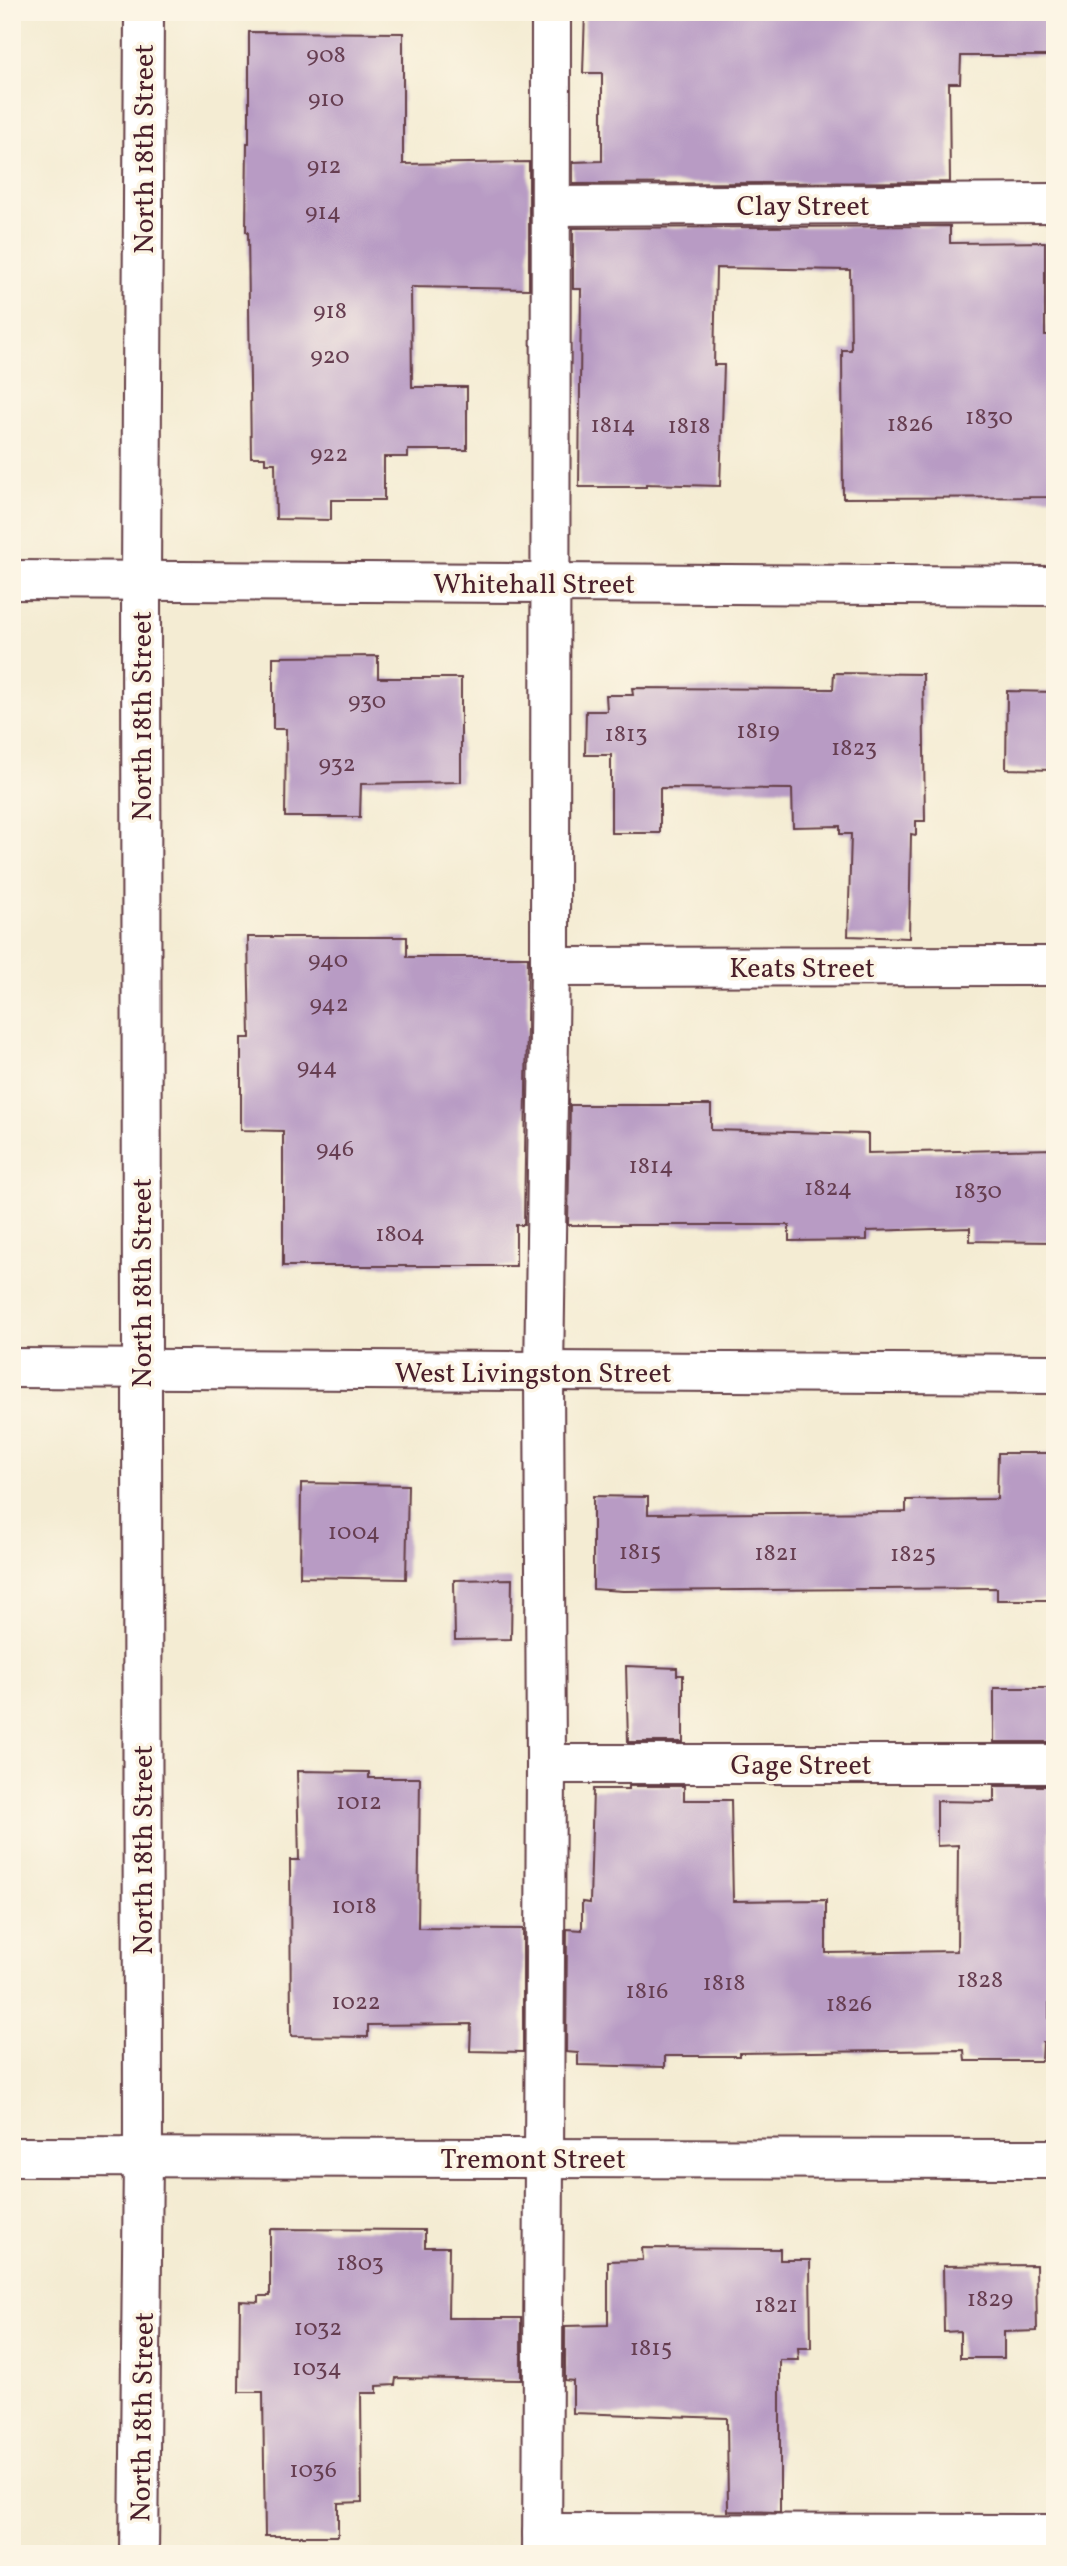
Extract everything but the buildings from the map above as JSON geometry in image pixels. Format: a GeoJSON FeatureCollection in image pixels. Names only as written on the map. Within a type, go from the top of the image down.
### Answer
{"type":"FeatureCollection","features":[{"type":"Feature","properties":{"kind":"street","name":"North 18th Street"},"geometry":{"type":"LineString","coordinates":[[139,2554],[143,2157],[141,581],[144,12]]}},
{"type":"Feature","properties":{"kind":"street"},"geometry":{"type":"LineString","coordinates":[[551,12],[550,967],[544,1373],[546,1764],[542,2543],[1055,2534]]}},
{"type":"Feature","properties":{"kind":"street","name":"Clay Street"},"geometry":{"type":"LineString","coordinates":[[551,206],[1055,203]]}},
{"type":"Feature","properties":{"kind":"street","name":"Whitehall Street"},"geometry":{"type":"LineString","coordinates":[[12,580],[1055,586]]}},
{"type":"Feature","properties":{"kind":"street","name":"Keats Street"},"geometry":{"type":"LineString","coordinates":[[550,967],[1055,966]]}},
{"type":"Feature","properties":{"kind":"street","name":"West Livingston Street"},"geometry":{"type":"LineString","coordinates":[[12,1368],[1055,1374]]}},
{"type":"Feature","properties":{"kind":"street","name":"Gage Street"},"geometry":{"type":"LineString","coordinates":[[546,1764],[1055,1764]]}},
{"type":"Feature","properties":{"kind":"street","name":"Tremont Street"},"geometry":{"type":"LineString","coordinates":[[12,2157],[1055,2159]]}}]}
